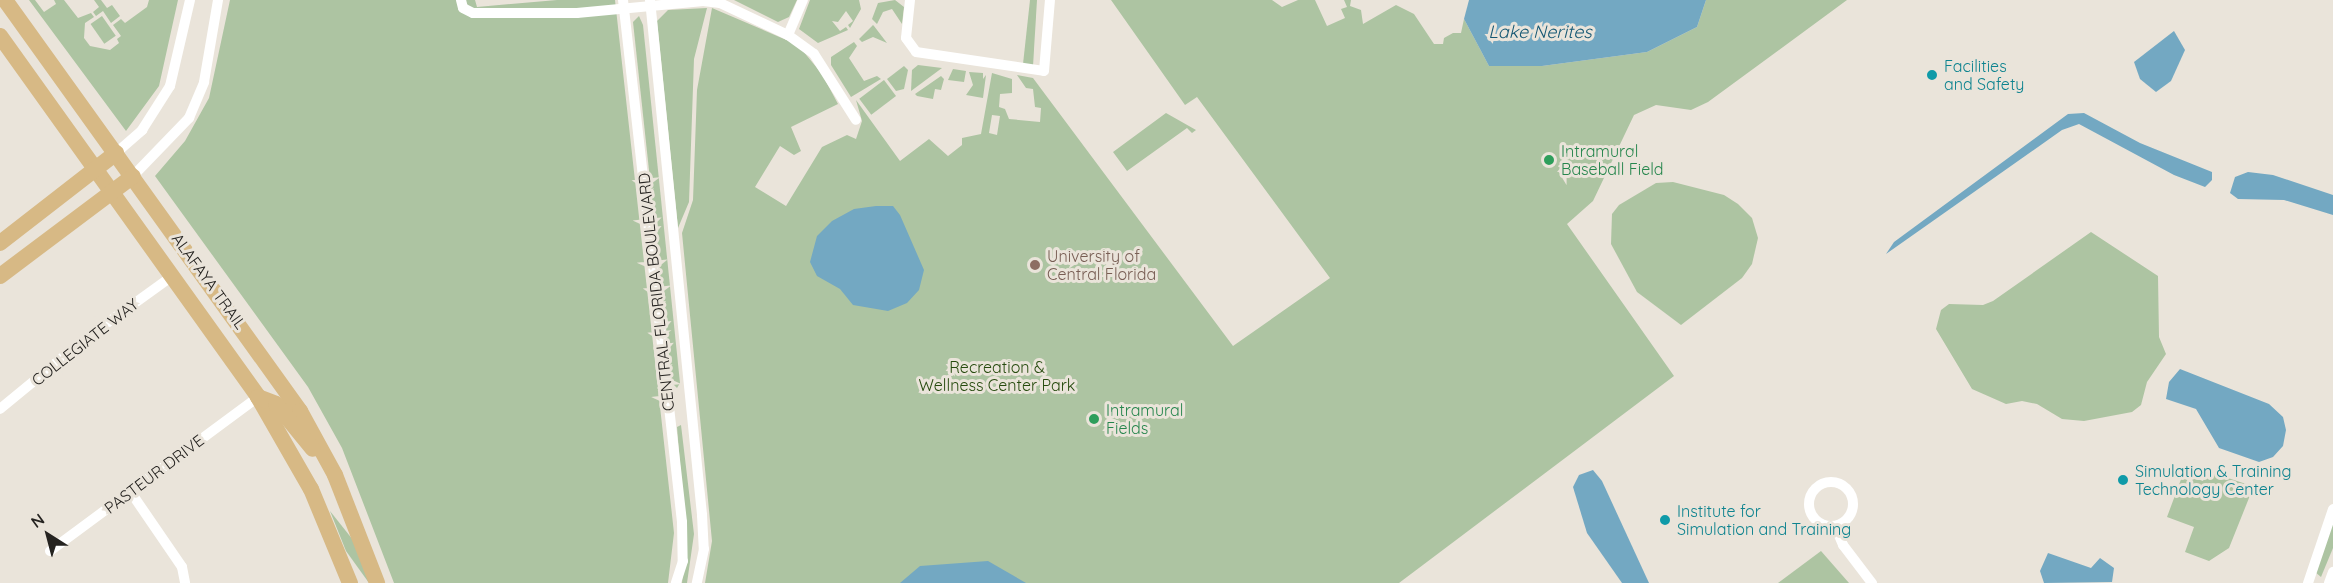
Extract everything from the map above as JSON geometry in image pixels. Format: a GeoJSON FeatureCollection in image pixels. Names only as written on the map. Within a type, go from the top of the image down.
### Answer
{"type":"FeatureCollection","features":[{"type":"Feature","properties":{"kind":"main road","name":"ALAFAYA TRAIL"},"geometry":{"type":"LineString","coordinates":[[5,0],[282,382],[334,475],[377,583]]}},
{"type":"Feature","properties":{"kind":"main road","name":"ALAFAYA TRAIL"},"geometry":{"type":"LineString","coordinates":[[0,36],[258,397],[311,489],[350,583]]}},
{"type":"Feature","properties":{"kind":"main road"},"geometry":{"type":"LineString","coordinates":[[0,243],[117,153]]}},
{"type":"Feature","properties":{"kind":"main road"},"geometry":{"type":"LineString","coordinates":[[0,276],[133,176]]}},
{"type":"Feature","properties":{"kind":"main road"},"geometry":{"type":"LineString","coordinates":[[258,397],[276,404],[334,475]]}},
{"type":"Feature","properties":{"kind":"street"},"geometry":{"type":"LineString","coordinates":[[117,153],[142,130],[170,86],[190,0]]}},
{"type":"Feature","properties":{"kind":"street"},"geometry":{"type":"LineString","coordinates":[[133,176],[189,118],[204,82],[218,0]]}},
{"type":"Feature","properties":{"kind":"street"},"geometry":{"type":"LineString","coordinates":[[460,0],[463,8],[472,13],[624,4],[720,3],[788,34],[814,54],[855,120]]}},
{"type":"Feature","properties":{"kind":"street"},"geometry":{"type":"LineString","coordinates":[[788,34],[803,0]]}},
{"type":"Feature","properties":{"kind":"street"},"geometry":{"type":"LineString","coordinates":[[910,0],[906,38],[916,52],[1044,71],[1050,0]]}},
{"type":"Feature","properties":{"kind":"street","name":"CENTRAL FLORIDA BOULEVARD"},"geometry":{"type":"LineString","coordinates":[[650,3],[702,515],[704,549],[697,583]]}},
{"type":"Feature","properties":{"kind":"street","name":"CENTRAL FLORIDA BOULEVARD"},"geometry":{"type":"LineString","coordinates":[[624,4],[682,522],[683,561],[676,583]]}},
{"type":"Feature","properties":{"kind":"street","name":"COLLEGIATE WAY"},"geometry":{"type":"LineString","coordinates":[[0,409],[85,339],[171,277]]}},
{"type":"Feature","properties":{"kind":"street","name":"PASTEUR DRIVE"},"geometry":{"type":"LineString","coordinates":[[50,551],[258,397]]}},
{"type":"Feature","properties":{"kind":"street"},"geometry":{"type":"LineString","coordinates":[[1827,482],[1845,487],[1853,499],[1851,513],[1835,526],[1818,522],[1809,510],[1811,495],[1827,482]]}},
{"type":"Feature","properties":{"kind":"street"},"geometry":{"type":"LineString","coordinates":[[130,491],[182,567],[185,583]]}},
{"type":"Feature","properties":{"kind":"street"},"geometry":{"type":"LineString","coordinates":[[2308,583],[2333,509]]}},
{"type":"Feature","properties":{"kind":"street"},"geometry":{"type":"LineString","coordinates":[[1835,526],[1843,545],[1872,583]]}},
{"type":"Feature","properties":{"kind":"street"},"geometry":{"type":"LineString","coordinates":[[2329,583],[2333,572]]}},
{"type":"Feature","properties":{"kind":"green space"},"geometry":{"type":"Polygon","coordinates":[[[29,0],[35,0],[44,12],[56,4],[54,0],[64,0],[78,18],[91,13],[94,17],[85,23],[84,38],[90,46],[110,50],[119,43],[117,39],[121,36],[113,25],[121,19],[125,23],[147,7],[149,0],[178,0],[159,86],[126,131],[29,0]]]}},
{"type":"Feature","properties":{"kind":"green space"},"geometry":{"type":"Polygon","coordinates":[[[94,0],[101,0],[107,8],[112,5],[120,16],[111,23],[103,11],[96,16],[93,12],[99,7],[94,0]]]}},
{"type":"Feature","properties":{"kind":"green space"},"geometry":{"type":"Polygon","coordinates":[[[230,0],[475,0],[477,7],[557,0],[615,0],[674,533],[668,583],[394,583],[342,448],[308,387],[155,176],[185,141],[209,98],[230,0]]]}},
{"type":"Feature","properties":{"kind":"green space"},"geometry":{"type":"Polygon","coordinates":[[[734,0],[797,0],[789,17],[778,22],[734,0]]]}},
{"type":"Feature","properties":{"kind":"green space"},"geometry":{"type":"Polygon","coordinates":[[[810,0],[859,0],[861,9],[850,28],[848,25],[853,21],[846,11],[838,22],[832,21],[840,31],[846,27],[848,30],[818,43],[799,29],[810,0]]]}},
{"type":"Feature","properties":{"kind":"green space"},"geometry":{"type":"Polygon","coordinates":[[[895,0],[904,7],[902,24],[892,9],[883,12],[877,24],[872,19],[878,3],[895,0]]]}},
{"type":"Feature","properties":{"kind":"green space"},"geometry":{"type":"Polygon","coordinates":[[[1030,0],[1037,0],[1033,66],[1023,64],[1030,0]]]}},
{"type":"Feature","properties":{"kind":"green space","name":"Recreation & Wellness Center Park"},"geometry":{"type":"Polygon","coordinates":[[[1111,0],[1272,0],[1282,7],[1298,0],[1315,0],[1327,26],[1345,18],[1341,9],[1347,7],[1344,0],[1351,0],[1350,6],[1361,10],[1363,24],[1396,5],[1414,14],[1434,44],[1443,44],[1444,38],[1453,33],[1461,33],[1464,19],[1489,66],[1542,66],[1647,52],[1697,27],[1706,0],[1847,0],[1708,102],[1691,110],[1656,105],[1634,115],[1593,201],[1567,224],[1674,376],[1399,583],[705,583],[712,541],[682,233],[693,200],[697,90],[712,8],[798,45],[822,74],[838,104],[791,127],[801,151],[794,155],[780,146],[755,187],[786,206],[822,147],[847,135],[856,139],[862,121],[856,100],[900,161],[929,139],[948,156],[962,145],[962,138],[981,134],[992,73],[1012,79],[1012,93],[1000,94],[999,107],[1005,109],[1009,119],[1040,122],[1041,108],[1035,107],[1033,89],[1026,88],[1017,75],[1033,78],[1233,346],[1330,278],[1197,97],[1185,105],[1111,0]],[[992,115],[989,133],[997,135],[1000,116],[992,115]]]}},
{"type":"Feature","properties":{"kind":"green space"},"geometry":{"type":"Polygon","coordinates":[[[707,8],[694,59],[689,202],[678,228],[657,21],[668,10],[707,8]]]}},
{"type":"Feature","properties":{"kind":"green space"},"geometry":{"type":"Polygon","coordinates":[[[102,16],[116,36],[104,44],[91,24],[102,16]]]}},
{"type":"Feature","properties":{"kind":"green space"},"geometry":{"type":"Polygon","coordinates":[[[639,16],[643,25],[680,383],[677,388],[672,383],[633,22],[639,16]]]}},
{"type":"Feature","properties":{"kind":"green space"},"geometry":{"type":"Polygon","coordinates":[[[873,25],[887,43],[873,37],[862,42],[859,39],[873,25]]]}},
{"type":"Feature","properties":{"kind":"green space"},"geometry":{"type":"Polygon","coordinates":[[[854,42],[857,46],[849,58],[864,81],[877,76],[881,79],[851,97],[831,65],[831,57],[854,42]]]}},
{"type":"Feature","properties":{"kind":"green space"},"geometry":{"type":"Polygon","coordinates":[[[918,65],[942,68],[911,91],[912,70],[918,65]]]}},
{"type":"Feature","properties":{"kind":"green space"},"geometry":{"type":"Polygon","coordinates":[[[904,66],[908,70],[904,89],[896,91],[887,79],[904,66]]]}},
{"type":"Feature","properties":{"kind":"green space"},"geometry":{"type":"Polygon","coordinates":[[[953,69],[966,71],[964,82],[948,80],[953,69]]]}},
{"type":"Feature","properties":{"kind":"green space"},"geometry":{"type":"Polygon","coordinates":[[[969,72],[983,73],[983,79],[986,75],[983,98],[966,95],[973,85],[969,72]]]}},
{"type":"Feature","properties":{"kind":"green space"},"geometry":{"type":"Polygon","coordinates":[[[941,76],[944,79],[941,90],[935,89],[933,99],[915,94],[941,76]]]}},
{"type":"Feature","properties":{"kind":"green space"},"geometry":{"type":"Polygon","coordinates":[[[884,80],[896,96],[871,115],[859,99],[884,80]]]}},
{"type":"Feature","properties":{"kind":"green space"},"geometry":{"type":"Polygon","coordinates":[[[1166,113],[1196,130],[1192,133],[1187,128],[1127,171],[1113,152],[1166,113]]]}},
{"type":"Feature","properties":{"kind":"green space"},"geometry":{"type":"Polygon","coordinates":[[[1673,182],[1724,195],[1738,204],[1752,218],[1758,238],[1752,264],[1742,278],[1681,325],[1637,292],[1611,244],[1612,214],[1619,205],[1656,183],[1673,182]]]}},
{"type":"Feature","properties":{"kind":"green space"},"geometry":{"type":"Polygon","coordinates":[[[2091,232],[2158,276],[2159,337],[2166,354],[2147,382],[2141,405],[2132,412],[2084,421],[2062,419],[2037,404],[2022,401],[2006,404],[1972,389],[1936,329],[1941,310],[1949,304],[1983,305],[1993,301],[2091,232]]]}},
{"type":"Feature","properties":{"kind":"green space"},"geometry":{"type":"Polygon","coordinates":[[[681,425],[694,534],[687,583],[682,583],[686,538],[677,427],[681,425]]]}},
{"type":"Feature","properties":{"kind":"green space"},"geometry":{"type":"Polygon","coordinates":[[[2207,471],[2261,489],[2253,488],[2229,548],[2209,561],[2185,552],[2194,527],[2167,517],[2183,474],[2203,481],[2207,471]]]}},
{"type":"Feature","properties":{"kind":"green space"},"geometry":{"type":"Polygon","coordinates":[[[330,511],[357,545],[369,583],[346,551],[330,511]]]}},
{"type":"Feature","properties":{"kind":"green space"},"geometry":{"type":"Polygon","coordinates":[[[2333,522],[2333,548],[2321,577],[2315,572],[2333,522]]]}},
{"type":"Feature","properties":{"kind":"green space"},"geometry":{"type":"Polygon","coordinates":[[[1821,551],[1849,583],[1778,583],[1821,551]]]}},
{"type":"Feature","properties":{"kind":"water","name":"Lake Nerites"},"geometry":{"type":"Polygon","coordinates":[[[1469,0],[1706,0],[1697,27],[1647,52],[1542,66],[1489,66],[1464,19],[1469,0]]]}},
{"type":"Feature","properties":{"kind":"water"},"geometry":{"type":"Polygon","coordinates":[[[2174,31],[2185,50],[2171,81],[2156,92],[2140,79],[2134,62],[2174,31]]]}},
{"type":"Feature","properties":{"kind":"water"},"geometry":{"type":"Polygon","coordinates":[[[2084,113],[2140,143],[2212,172],[2212,180],[2205,187],[2174,175],[2079,124],[2062,130],[1886,254],[1894,242],[2068,114],[2084,113]]]}},
{"type":"Feature","properties":{"kind":"water"},"geometry":{"type":"Polygon","coordinates":[[[2248,172],[2273,175],[2333,195],[2333,215],[2284,200],[2238,199],[2230,193],[2235,177],[2248,172]]]}},
{"type":"Feature","properties":{"kind":"water"},"geometry":{"type":"Polygon","coordinates":[[[893,206],[900,215],[924,270],[919,290],[907,303],[888,311],[853,305],[840,289],[817,276],[810,262],[817,236],[832,221],[854,209],[893,206]]]}},
{"type":"Feature","properties":{"kind":"water"},"geometry":{"type":"Polygon","coordinates":[[[2180,369],[2269,404],[2283,417],[2286,430],[2283,446],[2273,457],[2259,462],[2219,448],[2196,409],[2166,399],[2169,382],[2180,369]]]}},
{"type":"Feature","properties":{"kind":"water"},"geometry":{"type":"Polygon","coordinates":[[[1593,470],[1602,481],[1649,583],[1622,583],[1587,533],[1573,487],[1579,475],[1593,470]]]}},
{"type":"Feature","properties":{"kind":"water"},"geometry":{"type":"Polygon","coordinates":[[[2048,553],[2091,568],[2100,558],[2114,568],[2112,582],[2044,583],[2040,571],[2048,553]]]}},
{"type":"Feature","properties":{"kind":"water"},"geometry":{"type":"Polygon","coordinates":[[[988,561],[1026,583],[900,583],[920,566],[988,561]]]}},
{"type":"Feature","properties":{"kind":"place","name":"Facilities and Safety"},"geometry":{"type":"Point","coordinates":[1932,75]}},
{"type":"Feature","properties":{"kind":"place","name":"Intramural Baseball Field"},"geometry":{"type":"Point","coordinates":[1549,160]}},
{"type":"Feature","properties":{"kind":"place","name":"University of Central Florida"},"geometry":{"type":"Point","coordinates":[1035,265]}},
{"type":"Feature","properties":{"kind":"place","name":"Intramural Fields"},"geometry":{"type":"Point","coordinates":[1094,419]}},
{"type":"Feature","properties":{"kind":"place","name":"Simulation & Training Technology Center"},"geometry":{"type":"Point","coordinates":[2123,480]}},
{"type":"Feature","properties":{"kind":"place","name":"Institute for Simulation and Training"},"geometry":{"type":"Point","coordinates":[1665,520]}}]}
